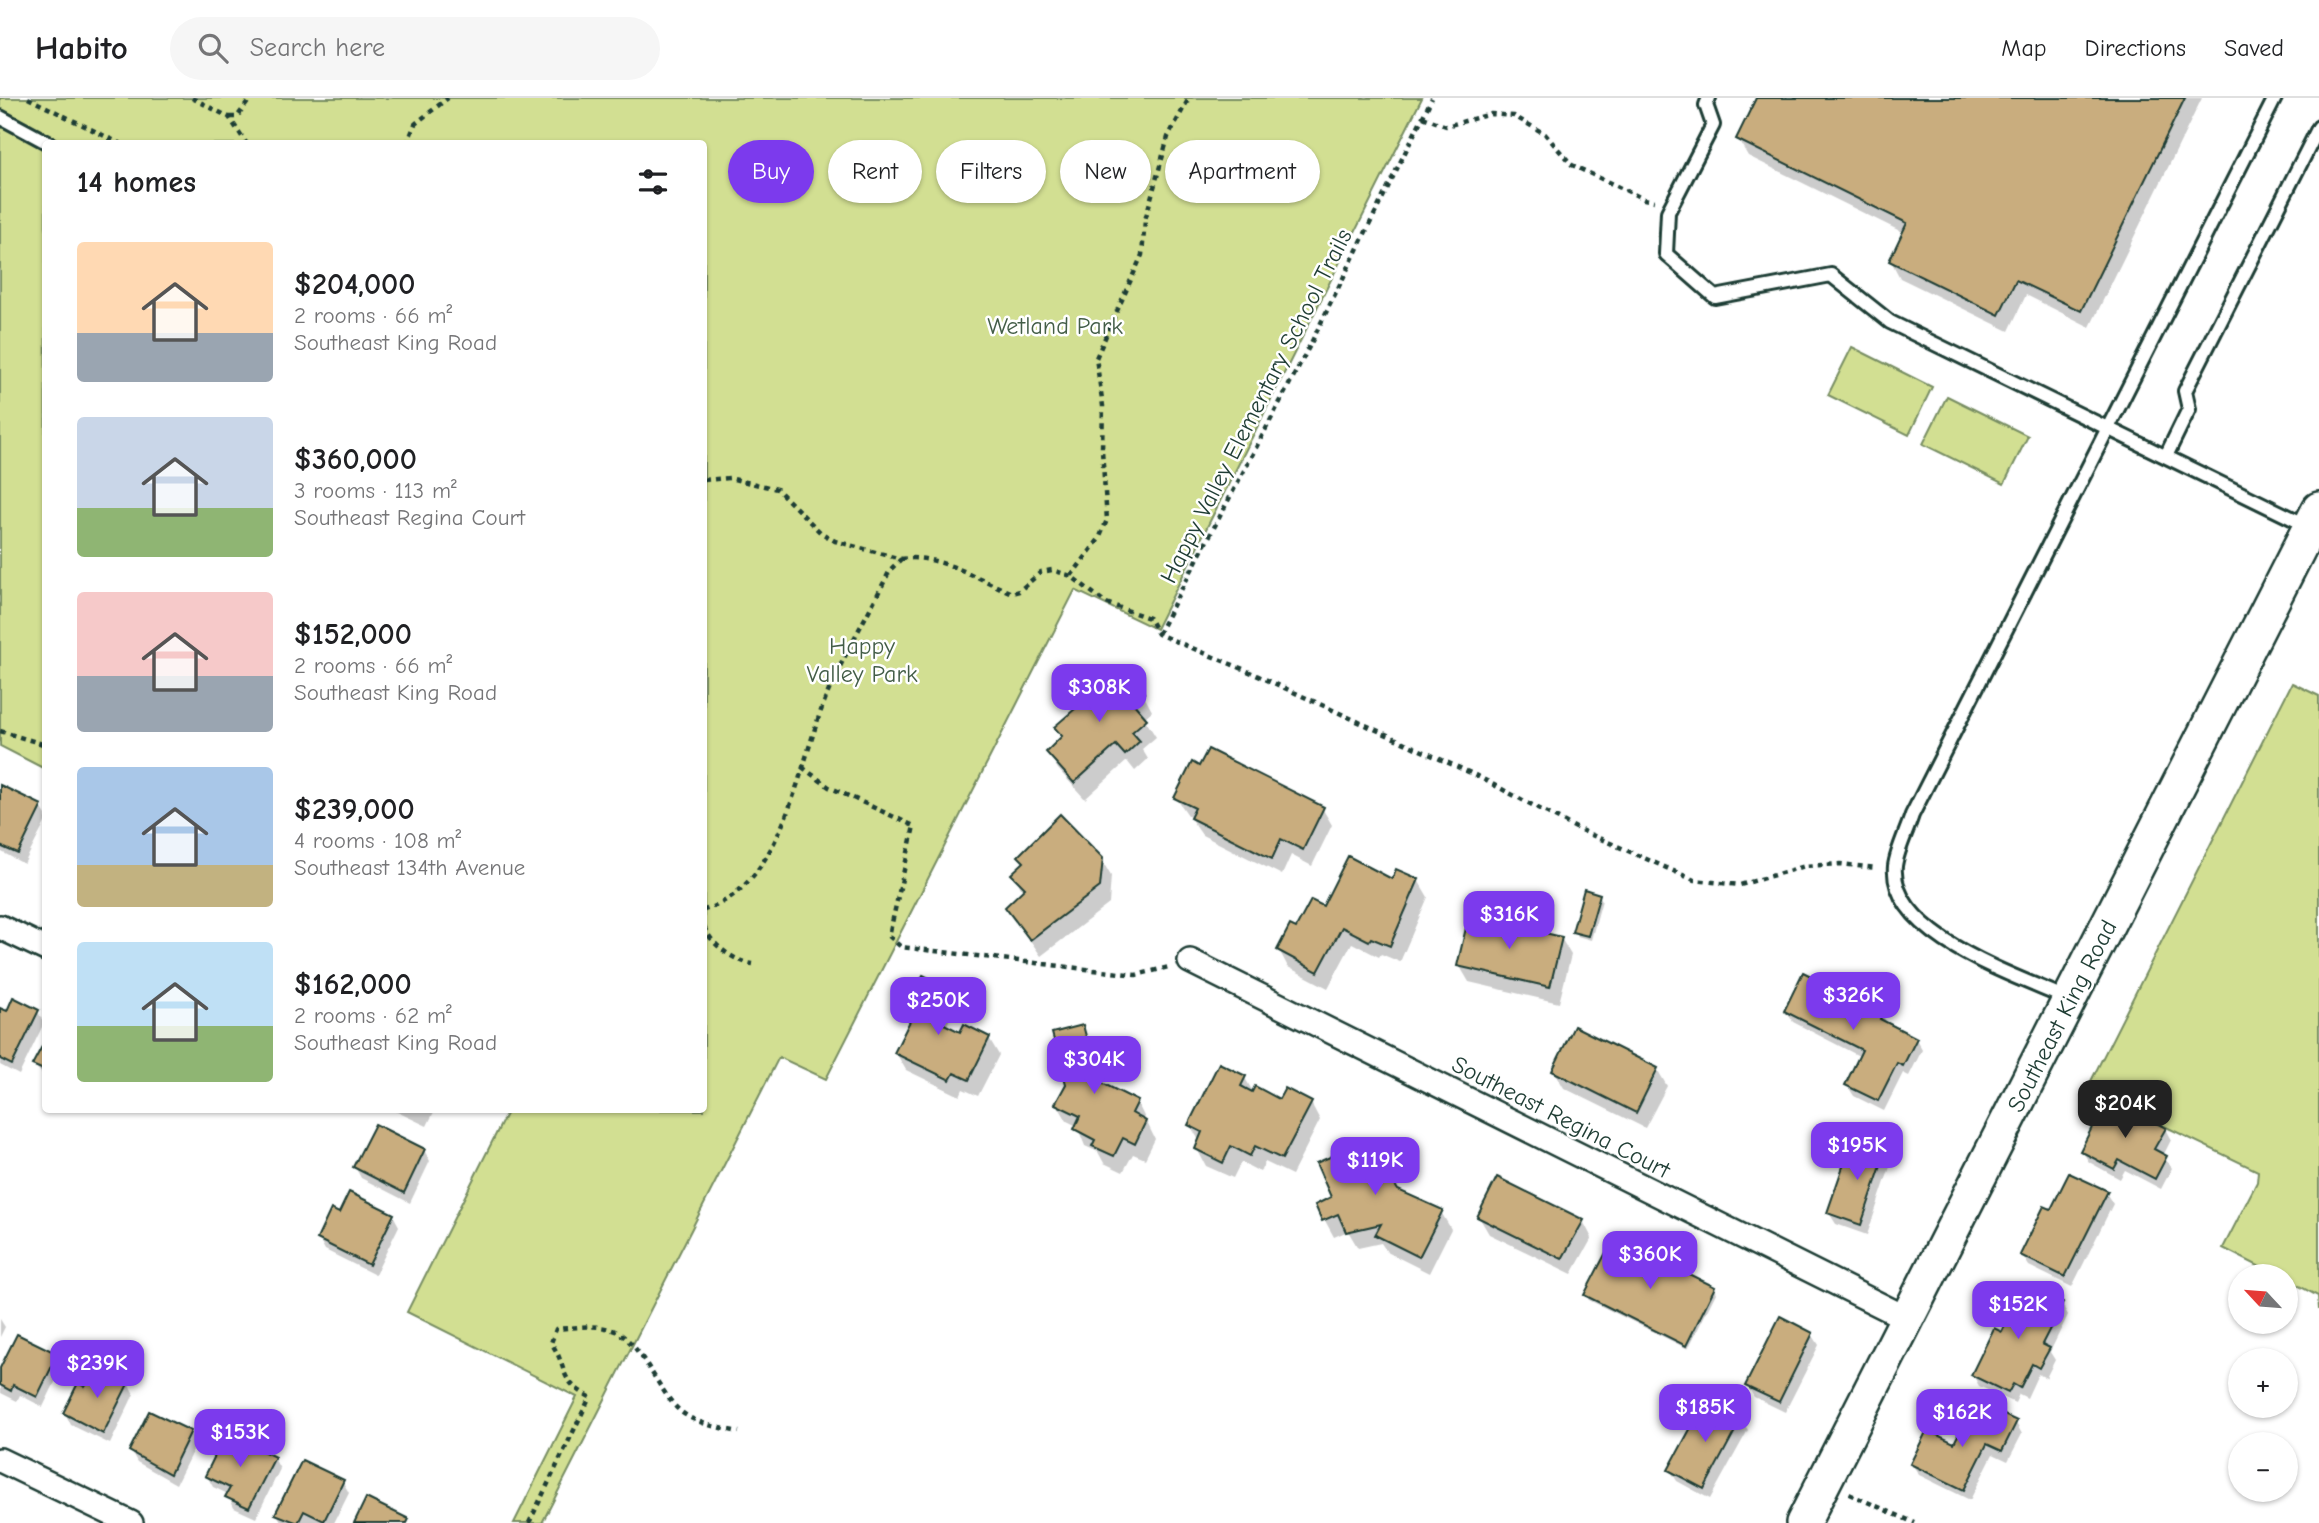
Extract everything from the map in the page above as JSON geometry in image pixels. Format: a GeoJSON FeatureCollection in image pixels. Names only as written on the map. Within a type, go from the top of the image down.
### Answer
{"type":"FeatureCollection","features":[{"type":"Feature","properties":{"kind":"main road","name":"Southeast King Road"},"geometry":{"type":"LineString","coordinates":[[1803,1523],[2316,522]]}},
{"type":"Feature","properties":{"kind":"street"},"geometry":{"type":"LineString","coordinates":[[0,927],[42,947]]}},
{"type":"Feature","properties":{"kind":"street","name":"Southeast Regina Court"},"geometry":{"type":"LineString","coordinates":[[1190,961],[1908,1319]]}},
{"type":"Feature","properties":{"kind":"street"},"geometry":{"type":"LineString","coordinates":[[0,1460],[131,1523]]}},
{"type":"Feature","properties":{"kind":"lane"},"geometry":{"type":"LineString","coordinates":[[1709,98],[1706,105],[1713,125],[1668,212],[1666,254],[1715,297],[1831,275],[1890,322],[2166,456],[2316,522]]}},
{"type":"Feature","properties":{"kind":"lane"},"geometry":{"type":"LineString","coordinates":[[2070,1000],[1944,942],[1921,924],[1903,901],[1895,867],[1912,816],[2275,98]]}},
{"type":"Feature","properties":{"kind":"lane"},"geometry":{"type":"LineString","coordinates":[[0,117],[43,140]]}},
{"type":"Feature","properties":{"kind":"lane"},"geometry":{"type":"LineString","coordinates":[[2166,456],[2189,409],[2185,391],[2319,127]]}},
{"type":"Feature","properties":{"kind":"path"},"geometry":{"type":"LineString","coordinates":[[28,98],[113,140]]}},
{"type":"Feature","properties":{"kind":"path"},"geometry":{"type":"LineString","coordinates":[[192,98],[229,117],[237,117],[251,98]]}},
{"type":"Feature","properties":{"kind":"path"},"geometry":{"type":"LineString","coordinates":[[409,140],[415,124],[448,98]]}},
{"type":"Feature","properties":{"kind":"path"},"geometry":{"type":"LineString","coordinates":[[1071,576],[1094,547],[1107,520],[1102,450],[1103,406],[1096,358],[1142,255],[1145,220],[1168,137],[1189,98]]}},
{"type":"Feature","properties":{"kind":"path","name":"Happy Valley Elementary School Trails"},"geometry":{"type":"LineString","coordinates":[[1158,634],[1310,345],[1432,98]]}},
{"type":"Feature","properties":{"kind":"path"},"geometry":{"type":"LineString","coordinates":[[1423,117],[1446,126],[1492,114],[1514,116],[1545,134],[1572,165],[1644,199],[1654,201],[1668,212]]}},
{"type":"Feature","properties":{"kind":"path"},"geometry":{"type":"LineString","coordinates":[[229,117],[244,140]]}},
{"type":"Feature","properties":{"kind":"path"},"geometry":{"type":"LineString","coordinates":[[707,480],[729,478],[777,489],[820,532],[835,541],[901,559],[918,556],[933,560],[1012,593],[1041,572],[1052,570],[1071,576],[1106,603],[1149,618],[1158,634],[1243,669],[1475,775],[1576,828],[1694,880],[1740,885],[1805,866],[1895,867]]}},
{"type":"Feature","properties":{"kind":"path"},"geometry":{"type":"LineString","coordinates":[[707,909],[732,898],[772,851],[827,695],[890,570],[901,559]]}},
{"type":"Feature","properties":{"kind":"path"},"geometry":{"type":"LineString","coordinates":[[0,731],[42,744]]}},
{"type":"Feature","properties":{"kind":"path"},"geometry":{"type":"LineString","coordinates":[[803,767],[829,787],[914,826],[889,936],[901,947],[1136,975]]}},
{"type":"Feature","properties":{"kind":"path"},"geometry":{"type":"LineString","coordinates":[[707,931],[718,946],[739,960],[753,964]]}},
{"type":"Feature","properties":{"kind":"path"},"geometry":{"type":"LineString","coordinates":[[529,1523],[590,1397],[567,1380],[560,1366],[560,1356],[551,1343],[556,1329],[592,1326],[613,1330],[628,1339],[681,1412],[714,1427],[739,1432]]}},
{"type":"Feature","properties":{"kind":"path"},"geometry":{"type":"LineString","coordinates":[[1824,1482],[1915,1523]]}},
{"type":"Feature","properties":{"kind":"green space"},"geometry":{"type":"Polygon","coordinates":[[[0,98],[1422,98],[1156,629],[1075,590],[826,1079],[779,1057],[542,1523],[514,1523],[577,1397],[407,1312],[506,1113],[707,1113],[707,140],[42,140],[42,767],[0,746],[0,98]]]}},
{"type":"Feature","properties":{"kind":"green space"},"geometry":{"type":"Polygon","coordinates":[[[1852,347],[1932,387],[1909,435],[1828,395],[1852,347]]]}},
{"type":"Feature","properties":{"kind":"green space"},"geometry":{"type":"Polygon","coordinates":[[[1947,396],[2028,436],[2004,484],[1923,444],[1947,396]]]}},
{"type":"Feature","properties":{"kind":"green space"},"geometry":{"type":"Polygon","coordinates":[[[2292,683],[2319,696],[2319,1310],[2318,1296],[2298,1285],[2298,1264],[2254,1264],[2223,1248],[2257,1182],[2258,1171],[2087,1089],[2292,683]]]}},
{"type":"Feature","properties":{"kind":"building"},"geometry":{"type":"Polygon","coordinates":[[[1756,98],[2185,98],[2081,311],[2016,280],[1999,315],[1889,261],[1907,223],[1736,139],[1756,98]]]}},
{"type":"Feature","properties":{"kind":"building"},"geometry":{"type":"Polygon","coordinates":[[[1122,668],[1144,693],[1133,703],[1147,719],[1132,732],[1140,741],[1125,755],[1116,745],[1074,783],[1046,752],[1062,736],[1054,727],[1083,702],[1077,696],[1106,669],[1112,676],[1122,668]]]}},
{"type":"Feature","properties":{"kind":"building"},"geometry":{"type":"Polygon","coordinates":[[[1208,749],[1324,807],[1303,850],[1281,839],[1272,859],[1190,818],[1195,808],[1174,798],[1192,762],[1199,766],[1208,749]]]}},
{"type":"Feature","properties":{"kind":"building"},"geometry":{"type":"Polygon","coordinates":[[[0,785],[42,805],[18,854],[0,846],[0,785]]]}},
{"type":"Feature","properties":{"kind":"building"},"geometry":{"type":"Polygon","coordinates":[[[1060,814],[1103,858],[1100,887],[1030,940],[1005,907],[1025,888],[1011,874],[1024,862],[1018,856],[1060,814]]]}},
{"type":"Feature","properties":{"kind":"building"},"geometry":{"type":"Polygon","coordinates":[[[1348,856],[1392,879],[1396,869],[1419,879],[1390,946],[1371,938],[1369,941],[1342,927],[1318,972],[1277,950],[1290,925],[1296,928],[1311,900],[1323,906],[1348,856]]]}},
{"type":"Feature","properties":{"kind":"building"},"geometry":{"type":"Polygon","coordinates":[[[1584,889],[1600,894],[1588,936],[1572,932],[1584,889]]]}},
{"type":"Feature","properties":{"kind":"building"},"geometry":{"type":"Polygon","coordinates":[[[1469,915],[1562,937],[1550,987],[1457,966],[1469,915]]]}},
{"type":"Feature","properties":{"kind":"building"},"geometry":{"type":"Polygon","coordinates":[[[1803,972],[1883,1012],[1880,1019],[1917,1038],[1903,1066],[1897,1063],[1878,1101],[1845,1085],[1862,1050],[1784,1011],[1803,972]]]}},
{"type":"Feature","properties":{"kind":"building"},"geometry":{"type":"Polygon","coordinates":[[[923,975],[947,987],[932,1018],[960,1032],[964,1024],[990,1037],[969,1080],[954,1073],[950,1080],[894,1053],[911,1019],[903,1015],[923,975]]]}},
{"type":"Feature","properties":{"kind":"building"},"geometry":{"type":"Polygon","coordinates":[[[13,997],[39,1010],[12,1065],[0,1059],[0,1008],[7,1011],[13,997]]]}},
{"type":"Feature","properties":{"kind":"building"},"geometry":{"type":"Polygon","coordinates":[[[1083,1025],[1098,1081],[1138,1101],[1132,1113],[1146,1121],[1135,1144],[1123,1138],[1114,1156],[1092,1146],[1095,1140],[1074,1129],[1080,1116],[1055,1104],[1066,1084],[1052,1033],[1083,1025]]]}},
{"type":"Feature","properties":{"kind":"building"},"geometry":{"type":"Polygon","coordinates":[[[1574,1026],[1658,1068],[1636,1113],[1552,1071],[1574,1026]]]}},
{"type":"Feature","properties":{"kind":"building"},"geometry":{"type":"Polygon","coordinates":[[[42,1046],[42,1069],[32,1065],[42,1046]]]}},
{"type":"Feature","properties":{"kind":"building"},"geometry":{"type":"Polygon","coordinates":[[[1219,1063],[1246,1076],[1241,1086],[1252,1092],[1255,1086],[1279,1099],[1285,1088],[1312,1102],[1282,1159],[1255,1146],[1250,1156],[1231,1146],[1223,1163],[1195,1149],[1202,1132],[1188,1125],[1219,1063]]]}},
{"type":"Feature","properties":{"kind":"building"},"geometry":{"type":"Polygon","coordinates":[[[2107,1098],[2166,1128],[2154,1149],[2167,1156],[2155,1179],[2119,1160],[2114,1169],[2080,1151],[2107,1098]]]}},
{"type":"Feature","properties":{"kind":"building"},"geometry":{"type":"Polygon","coordinates":[[[375,1124],[425,1149],[404,1193],[353,1167],[375,1124]]]}},
{"type":"Feature","properties":{"kind":"building"},"geometry":{"type":"Polygon","coordinates":[[[1397,1140],[1408,1157],[1386,1171],[1398,1190],[1443,1210],[1419,1257],[1375,1235],[1381,1224],[1346,1232],[1338,1214],[1322,1221],[1315,1205],[1331,1197],[1316,1163],[1367,1141],[1375,1154],[1397,1140]]]}},
{"type":"Feature","properties":{"kind":"building"},"geometry":{"type":"Polygon","coordinates":[[[1852,1140],[1886,1151],[1861,1225],[1827,1213],[1852,1140]]]}},
{"type":"Feature","properties":{"kind":"building"},"geometry":{"type":"Polygon","coordinates":[[[2069,1173],[2108,1191],[2065,1277],[2020,1255],[2044,1206],[2051,1209],[2069,1173]]]}},
{"type":"Feature","properties":{"kind":"building"},"geometry":{"type":"Polygon","coordinates":[[[1497,1177],[1584,1220],[1562,1259],[1477,1217],[1497,1177]]]}},
{"type":"Feature","properties":{"kind":"building"},"geometry":{"type":"Polygon","coordinates":[[[349,1192],[394,1214],[369,1265],[317,1239],[331,1209],[339,1213],[349,1192]]]}},
{"type":"Feature","properties":{"kind":"building"},"geometry":{"type":"Polygon","coordinates":[[[1614,1237],[1715,1287],[1686,1346],[1584,1295],[1614,1237]]]}},
{"type":"Feature","properties":{"kind":"building"},"geometry":{"type":"Polygon","coordinates":[[[2025,1284],[2063,1303],[2042,1344],[2050,1348],[2039,1368],[2032,1364],[2020,1388],[2013,1384],[2008,1393],[1971,1375],[1994,1328],[2002,1332],[2025,1284]]]}},
{"type":"Feature","properties":{"kind":"building"},"geometry":{"type":"Polygon","coordinates":[[[1780,1316],[1813,1333],[1779,1402],[1745,1386],[1780,1316]]]}},
{"type":"Feature","properties":{"kind":"building"},"geometry":{"type":"Polygon","coordinates":[[[17,1334],[58,1354],[37,1397],[13,1385],[11,1391],[0,1385],[0,1368],[17,1334]]]}},
{"type":"Feature","properties":{"kind":"building"},"geometry":{"type":"Polygon","coordinates":[[[97,1366],[129,1382],[103,1434],[63,1413],[78,1383],[85,1387],[97,1366]]]}},
{"type":"Feature","properties":{"kind":"building"},"geometry":{"type":"Polygon","coordinates":[[[1707,1398],[1742,1418],[1704,1489],[1668,1470],[1707,1398]]]}},
{"type":"Feature","properties":{"kind":"building"},"geometry":{"type":"Polygon","coordinates":[[[1989,1408],[2017,1421],[2002,1451],[1987,1444],[1964,1490],[1910,1464],[1927,1430],[1954,1443],[1965,1421],[1978,1428],[1989,1408]]]}},
{"type":"Feature","properties":{"kind":"building"},"geometry":{"type":"Polygon","coordinates":[[[149,1411],[191,1431],[170,1474],[129,1451],[149,1411]]]}},
{"type":"Feature","properties":{"kind":"building"},"geometry":{"type":"Polygon","coordinates":[[[226,1433],[275,1457],[249,1508],[225,1497],[230,1488],[205,1476],[226,1433]]]}},
{"type":"Feature","properties":{"kind":"building"},"geometry":{"type":"Polygon","coordinates":[[[302,1460],[344,1480],[324,1521],[304,1511],[298,1523],[275,1514],[302,1460]]]}},
{"type":"Feature","properties":{"kind":"building"},"geometry":{"type":"Polygon","coordinates":[[[366,1498],[409,1519],[407,1523],[354,1523],[366,1498]]]}},
{"type":"Feature","properties":{"kind":"park label","name":"Wetland Park"},"geometry":{"type":"Point","coordinates":[1055,326]}},
{"type":"Feature","properties":{"kind":"park label","name":"Happy Valley Park"},"geometry":{"type":"Point","coordinates":[862,660]}}]}
